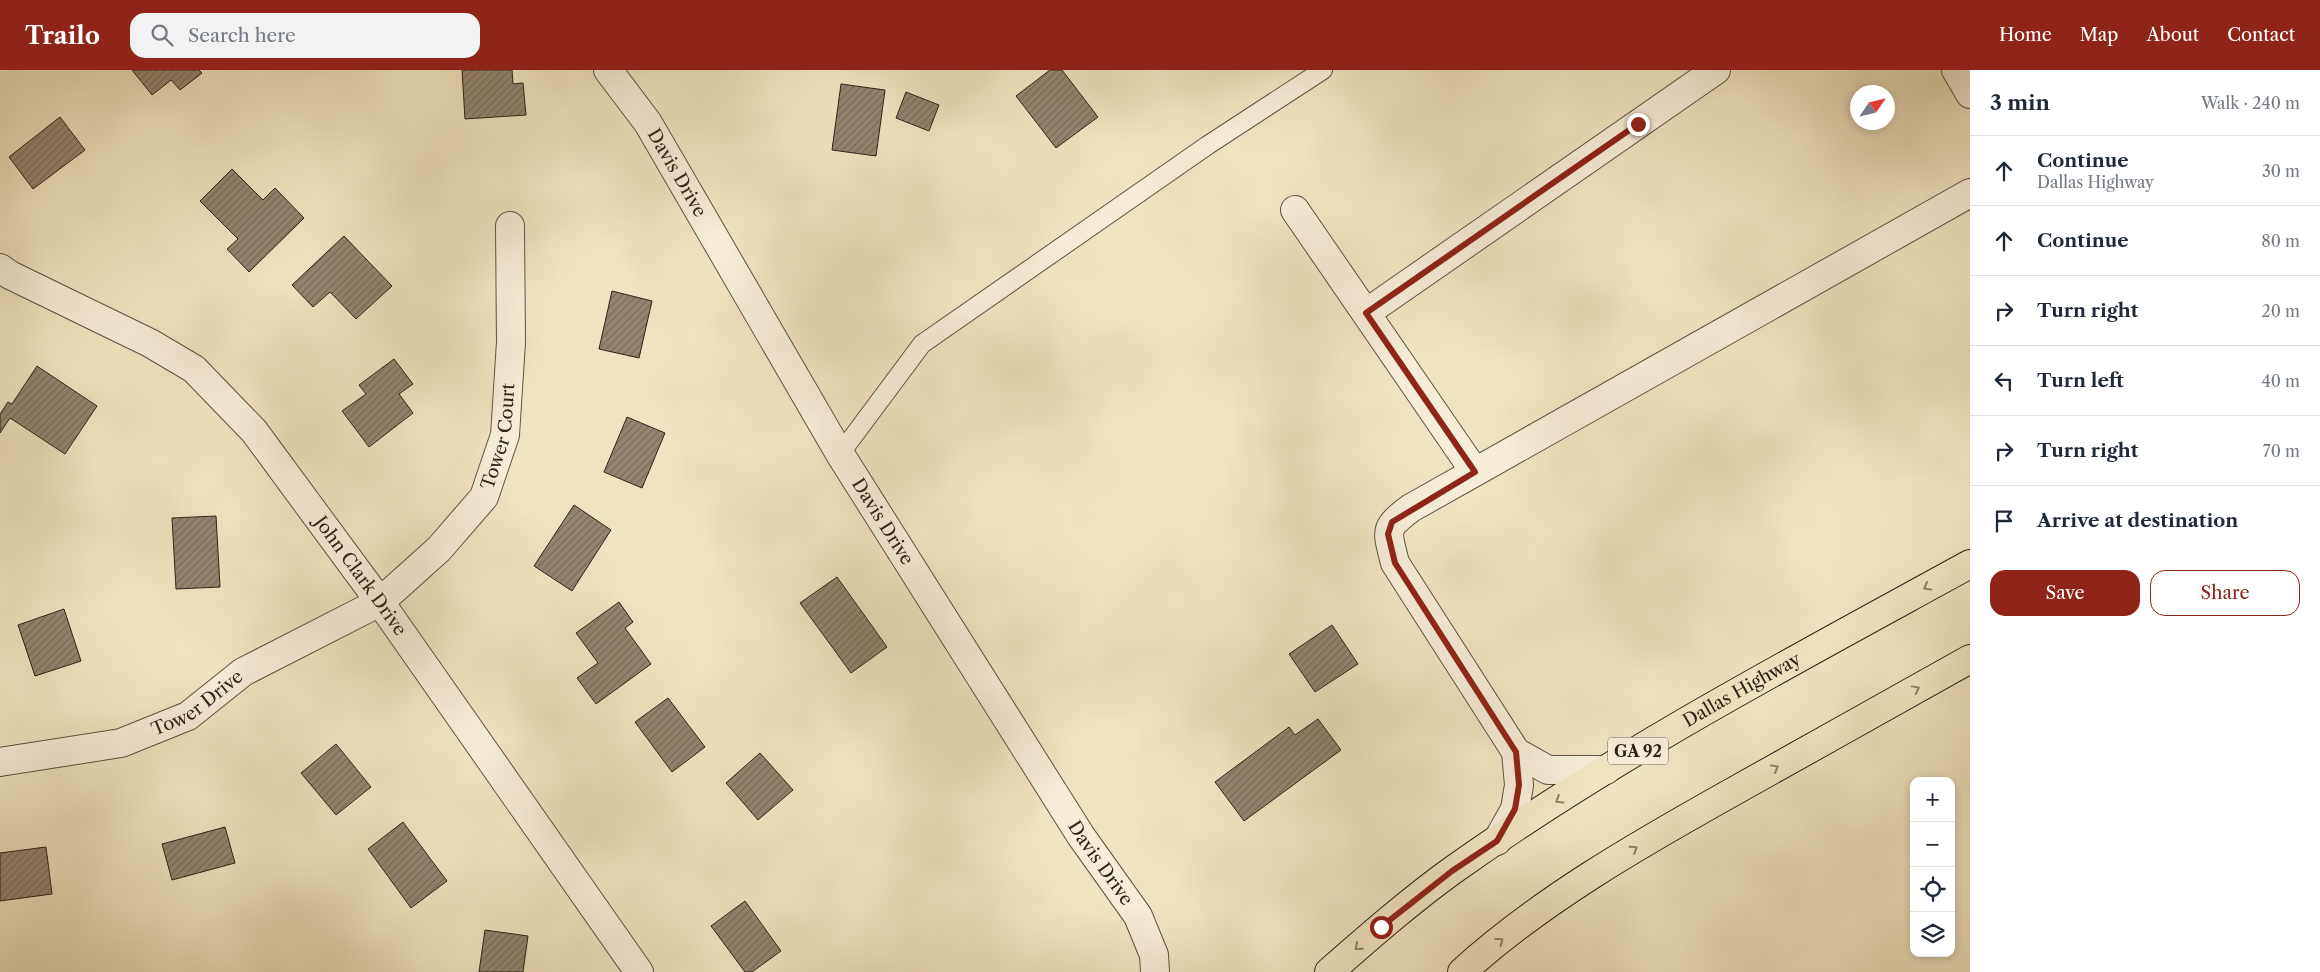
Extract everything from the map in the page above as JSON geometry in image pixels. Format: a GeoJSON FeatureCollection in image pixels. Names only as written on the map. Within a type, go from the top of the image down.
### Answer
{"type":"FeatureCollection","features":[{"type":"Feature","properties":{"kind":"main road","name":"Dallas Highway"},"geometry":{"type":"LineString","coordinates":[[1328,972],[1452,871],[1606,770],[1705,709],[1970,564]]}},
{"type":"Feature","properties":{"kind":"main road"},"geometry":{"type":"LineString","coordinates":[[1462,972],[1481,955],[1561,896],[1656,835],[1970,659]]}},
{"type":"Feature","properties":{"kind":"street","name":"Davis Drive"},"geometry":{"type":"LineString","coordinates":[[608,70],[648,123],[840,454],[1081,836],[1138,916],[1154,956],[1155,972]]}},
{"type":"Feature","properties":{"kind":"street"},"geometry":{"type":"LineString","coordinates":[[1366,313],[1716,70]]}},
{"type":"Feature","properties":{"kind":"street"},"geometry":{"type":"LineString","coordinates":[[1956,70],[1970,94]]}},
{"type":"Feature","properties":{"kind":"street"},"geometry":{"type":"LineString","coordinates":[[1497,841],[1515,809],[1519,785],[1516,752],[1395,563],[1388,534],[1392,522],[1475,472],[1970,193]]}},
{"type":"Feature","properties":{"kind":"street"},"geometry":{"type":"LineString","coordinates":[[1295,210],[1475,472]]}},
{"type":"Feature","properties":{"kind":"street","name":"Tower Court"},"geometry":{"type":"LineString","coordinates":[[380,602],[439,549],[484,497],[505,435],[511,342],[510,226]]}},
{"type":"Feature","properties":{"kind":"street","name":"John Clark Drive"},"geometry":{"type":"LineString","coordinates":[[0,268],[10,275],[150,343],[194,369],[254,431],[380,602],[639,972]]}},
{"type":"Feature","properties":{"kind":"street","name":"Tower Drive"},"geometry":{"type":"LineString","coordinates":[[0,762],[122,742],[188,716],[243,672],[380,602]]}},
{"type":"Feature","properties":{"kind":"street"},"geometry":{"type":"LineString","coordinates":[[1516,752],[1548,770],[1606,770]]}},
{"type":"Feature","properties":{"kind":"lane"},"geometry":{"type":"LineString","coordinates":[[840,454],[922,344],[1200,151],[1323,70]]}},
{"type":"Feature","properties":{"kind":"building"},"geometry":{"type":"Polygon","coordinates":[[[132,70],[199,70],[202,73],[180,90],[171,80],[152,95],[132,70]]]}},
{"type":"Feature","properties":{"kind":"building"},"geometry":{"type":"Polygon","coordinates":[[[462,70],[512,70],[513,84],[523,83],[526,115],[465,119],[462,70]]]}},
{"type":"Feature","properties":{"kind":"building"},"geometry":{"type":"Polygon","coordinates":[[[1050,70],[1062,70],[1098,117],[1056,148],[1016,96],[1050,70]]]}},
{"type":"Feature","properties":{"kind":"building"},"geometry":{"type":"Polygon","coordinates":[[[841,84],[885,90],[876,156],[832,150],[841,84]]]}},
{"type":"Feature","properties":{"kind":"building"},"geometry":{"type":"Polygon","coordinates":[[[906,92],[939,105],[929,131],[896,118],[906,92]]]}},
{"type":"Feature","properties":{"kind":"building"},"geometry":{"type":"Polygon","coordinates":[[[60,117],[85,150],[33,189],[9,157],[60,117]]]}},
{"type":"Feature","properties":{"kind":"building"},"geometry":{"type":"Polygon","coordinates":[[[232,169],[263,200],[275,188],[304,218],[249,272],[227,249],[238,239],[200,201],[232,169]]]}},
{"type":"Feature","properties":{"kind":"building"},"geometry":{"type":"Polygon","coordinates":[[[344,236],[392,286],[356,319],[330,292],[313,307],[292,285],[344,236]]]}},
{"type":"Feature","properties":{"kind":"building"},"geometry":{"type":"Polygon","coordinates":[[[612,291],[652,301],[639,358],[599,349],[612,291]]]}},
{"type":"Feature","properties":{"kind":"building"},"geometry":{"type":"Polygon","coordinates":[[[394,359],[413,384],[399,394],[413,413],[369,447],[342,411],[366,394],[359,385],[394,359]]]}},
{"type":"Feature","properties":{"kind":"building"},"geometry":{"type":"Polygon","coordinates":[[[37,366],[97,406],[65,454],[10,418],[0,433],[0,414],[8,402],[12,404],[37,366]]]}},
{"type":"Feature","properties":{"kind":"building"},"geometry":{"type":"Polygon","coordinates":[[[627,417],[665,433],[642,488],[604,472],[627,417]]]}},
{"type":"Feature","properties":{"kind":"building"},"geometry":{"type":"Polygon","coordinates":[[[574,505],[611,530],[572,591],[534,566],[574,505]]]}},
{"type":"Feature","properties":{"kind":"building"},"geometry":{"type":"Polygon","coordinates":[[[216,516],[220,587],[176,589],[172,518],[216,516]]]}},
{"type":"Feature","properties":{"kind":"building"},"geometry":{"type":"Polygon","coordinates":[[[837,577],[887,647],[851,673],[800,603],[837,577]]]}},
{"type":"Feature","properties":{"kind":"building"},"geometry":{"type":"Polygon","coordinates":[[[619,602],[633,622],[625,628],[651,664],[596,704],[577,678],[598,663],[576,633],[619,602]]]}},
{"type":"Feature","properties":{"kind":"building"},"geometry":{"type":"Polygon","coordinates":[[[64,609],[81,661],[35,676],[18,625],[64,609]]]}},
{"type":"Feature","properties":{"kind":"building"},"geometry":{"type":"Polygon","coordinates":[[[1332,625],[1358,664],[1315,692],[1289,654],[1332,625]]]}},
{"type":"Feature","properties":{"kind":"building"},"geometry":{"type":"Polygon","coordinates":[[[668,698],[705,747],[672,772],[635,722],[668,698]]]}},
{"type":"Feature","properties":{"kind":"building"},"geometry":{"type":"Polygon","coordinates":[[[1318,719],[1341,750],[1244,821],[1215,782],[1289,727],[1295,735],[1318,719]]]}},
{"type":"Feature","properties":{"kind":"building"},"geometry":{"type":"Polygon","coordinates":[[[336,744],[371,787],[336,815],[301,773],[336,744]]]}},
{"type":"Feature","properties":{"kind":"building"},"geometry":{"type":"Polygon","coordinates":[[[760,753],[793,790],[758,820],[726,783],[760,753]]]}},
{"type":"Feature","properties":{"kind":"building"},"geometry":{"type":"Polygon","coordinates":[[[403,822],[447,881],[411,908],[368,849],[403,822]]]}},
{"type":"Feature","properties":{"kind":"building"},"geometry":{"type":"Polygon","coordinates":[[[225,827],[235,863],[172,880],[162,844],[225,827]]]}},
{"type":"Feature","properties":{"kind":"building"},"geometry":{"type":"Polygon","coordinates":[[[46,847],[52,894],[0,901],[0,853],[46,847]]]}},
{"type":"Feature","properties":{"kind":"building"},"geometry":{"type":"Polygon","coordinates":[[[745,901],[781,951],[752,972],[745,972],[711,926],[745,901]]]}},
{"type":"Feature","properties":{"kind":"building"},"geometry":{"type":"Polygon","coordinates":[[[485,930],[528,936],[523,972],[479,972],[485,930]]]}},
{"type":"Feature","properties":{"kind":"route"},"geometry":{"type":"LineString","coordinates":[[1381,927],[1452,871],[1497,841],[1515,809],[1519,785],[1516,752],[1395,563],[1388,534],[1392,522],[1411,508],[1475,472],[1366,313],[1638,124]]}}]}
